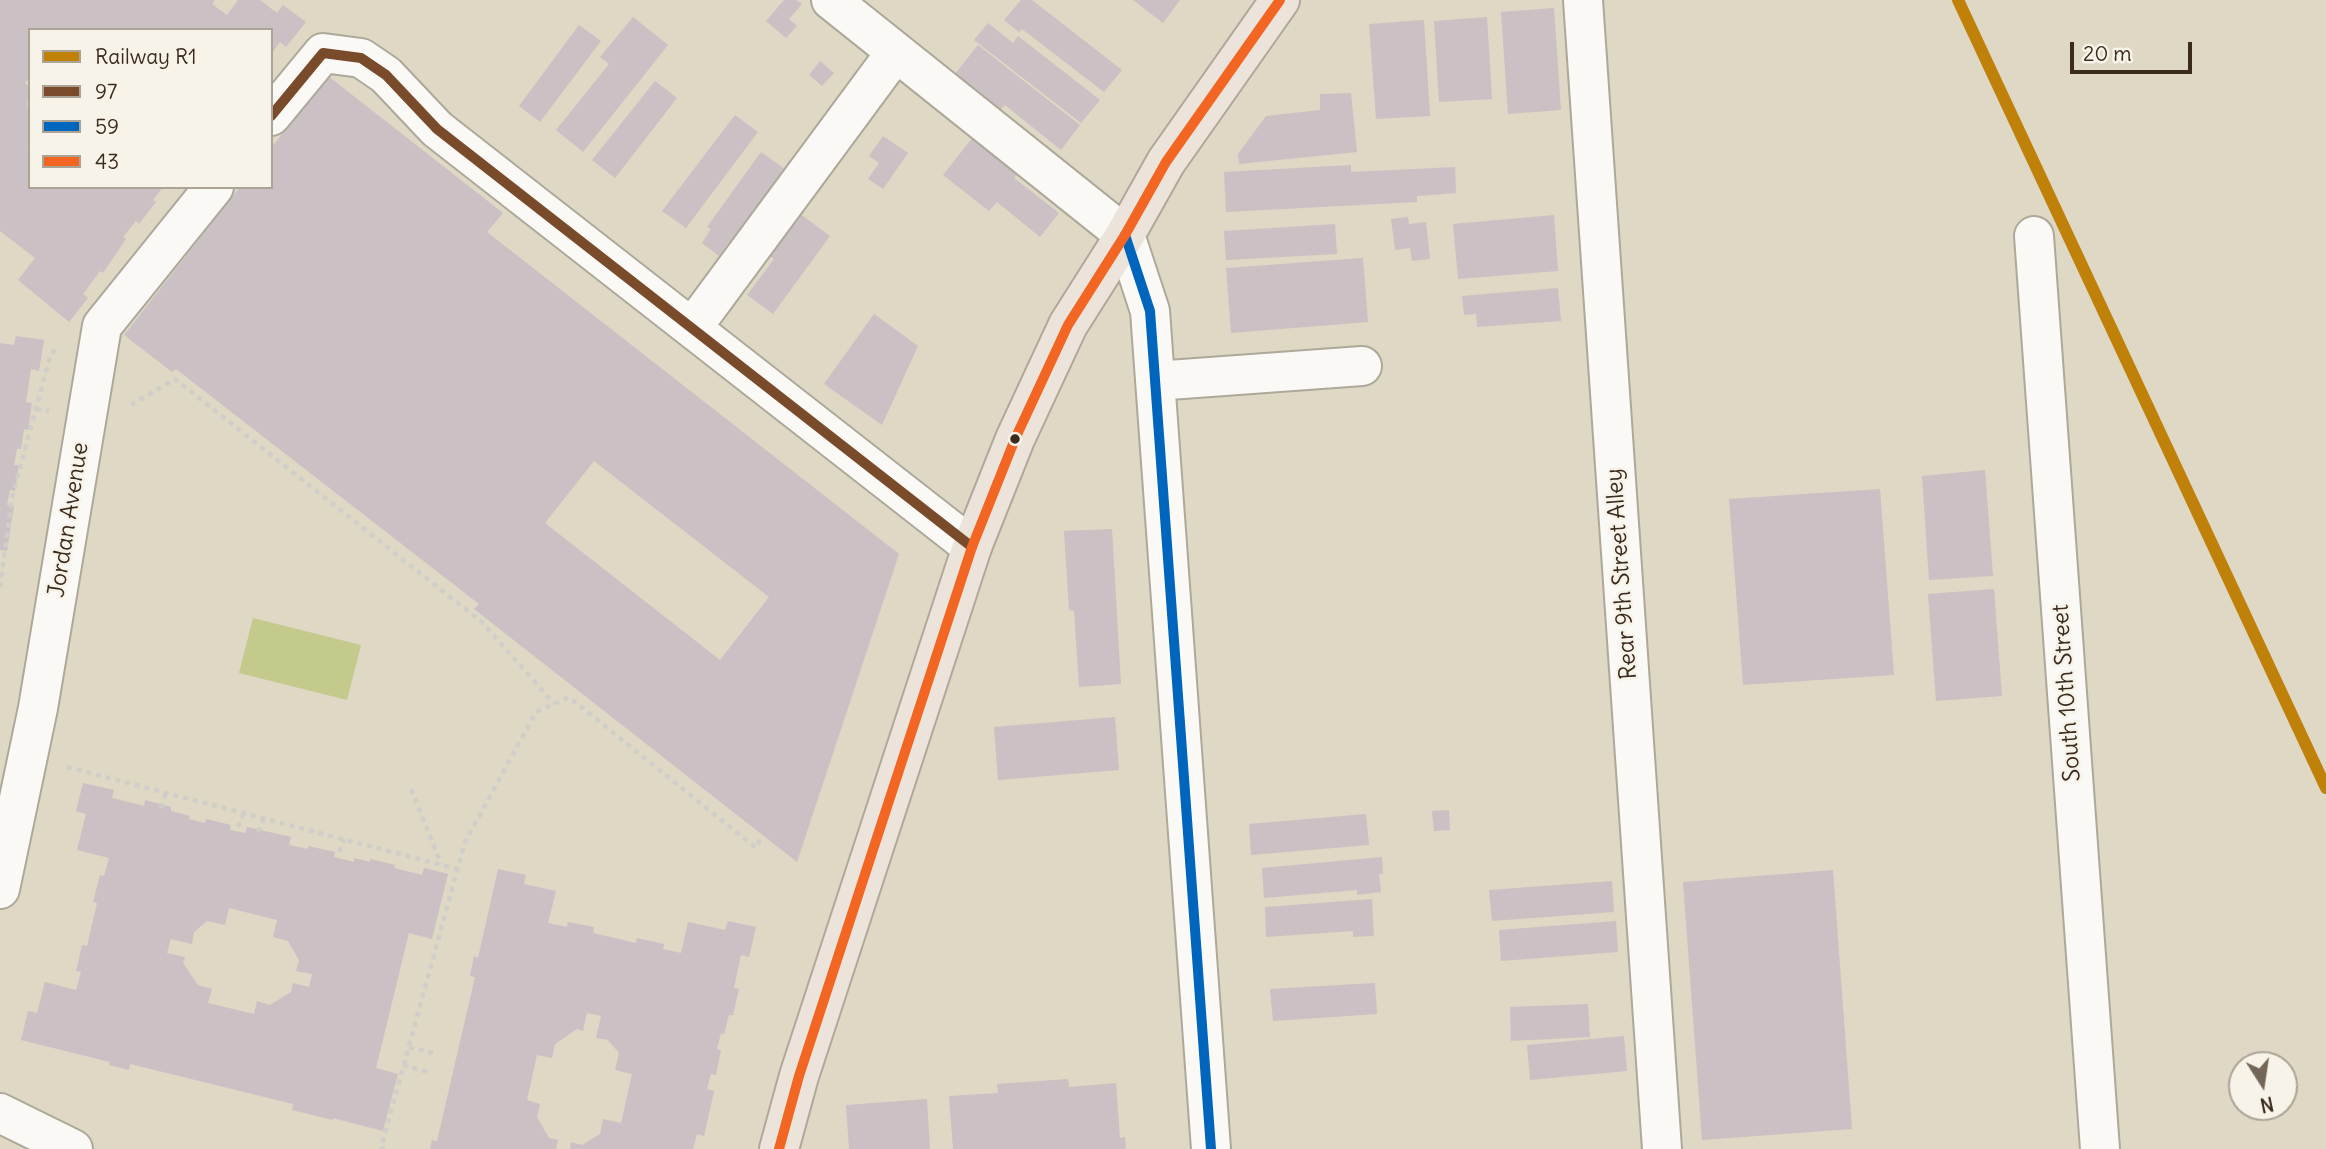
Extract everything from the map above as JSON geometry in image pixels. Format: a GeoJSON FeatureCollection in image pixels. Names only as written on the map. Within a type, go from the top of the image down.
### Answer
{"type":"FeatureCollection","features":[{"type":"Feature","properties":{"kind":"main road"},"geometry":{"type":"LineString","coordinates":[[779,1149],[799,1076],[972,547],[1015,439],[1068,325],[1125,235],[1166,162],[1280,0]]}},
{"type":"Feature","properties":{"kind":"street","name":"Rear 9th Street Alley"},"geometry":{"type":"LineString","coordinates":[[1583,0],[1662,1149]]}},
{"type":"Feature","properties":{"kind":"street"},"geometry":{"type":"LineString","coordinates":[[837,2],[1125,235],[1150,311],[1211,1149]]}},
{"type":"Feature","properties":{"kind":"street"},"geometry":{"type":"LineString","coordinates":[[692,328],[896,52]]}},
{"type":"Feature","properties":{"kind":"street"},"geometry":{"type":"LineString","coordinates":[[273,114],[323,53],[361,58],[386,75],[436,129],[972,547]]}},
{"type":"Feature","properties":{"kind":"street","name":"Jordan Avenue"},"geometry":{"type":"LineString","coordinates":[[0,889],[38,708],[102,326],[212,189]]}},
{"type":"Feature","properties":{"kind":"street","name":"South 10th Street"},"geometry":{"type":"LineString","coordinates":[[2034,236],[2100,1149]]}},
{"type":"Feature","properties":{"kind":"street"},"geometry":{"type":"LineString","coordinates":[[1155,380],[1362,366]]}},
{"type":"Feature","properties":{"kind":"street"},"geometry":{"type":"LineString","coordinates":[[0,1113],[73,1149]]}},
{"type":"Feature","properties":{"kind":"path"},"geometry":{"type":"LineString","coordinates":[[36,409],[86,418],[116,414],[175,379],[483,623],[554,704]]}},
{"type":"Feature","properties":{"kind":"path"},"geometry":{"type":"LineString","coordinates":[[385,1149],[381,1148],[464,842],[536,712],[569,697],[756,848],[761,838]]}},
{"type":"Feature","properties":{"kind":"path"},"geometry":{"type":"LineString","coordinates":[[27,762],[59,764],[457,869]]}},
{"type":"Feature","properties":{"kind":"path"},"geometry":{"type":"LineString","coordinates":[[411,789],[442,865]]}},
{"type":"Feature","properties":{"kind":"path"},"geometry":{"type":"LineString","coordinates":[[161,808],[166,792]]}},
{"type":"Feature","properties":{"kind":"path"},"geometry":{"type":"LineString","coordinates":[[238,827],[244,813]]}},
{"type":"Feature","properties":{"kind":"path"},"geometry":{"type":"LineString","coordinates":[[258,832],[264,818]]}},
{"type":"Feature","properties":{"kind":"path"},"geometry":{"type":"LineString","coordinates":[[339,852],[344,839]]}},
{"type":"Feature","properties":{"kind":"path"},"geometry":{"type":"LineString","coordinates":[[409,1047],[433,1053]]}},
{"type":"Feature","properties":{"kind":"path"},"geometry":{"type":"LineString","coordinates":[[403,1065],[428,1072]]}},
{"type":"Feature","properties":{"kind":"green space"},"geometry":{"type":"Polygon","coordinates":[[[253,618],[361,645],[347,700],[239,673],[253,618]]]}},
{"type":"Feature","properties":{"kind":"building"},"geometry":{"type":"Polygon","coordinates":[[[0,0],[215,0],[212,4],[227,15],[238,0],[260,0],[277,13],[283,5],[306,22],[286,47],[280,42],[273,51],[273,28],[28,28],[28,79],[25,83],[28,85],[28,189],[161,189],[153,200],[156,202],[139,224],[136,221],[123,237],[126,239],[103,273],[100,271],[83,294],[88,298],[69,322],[18,280],[35,258],[0,231],[0,0]]]}},
{"type":"Feature","properties":{"kind":"building"},"geometry":{"type":"Polygon","coordinates":[[[784,0],[796,0],[802,4],[789,19],[797,26],[786,38],[766,21],[784,0]]]}},
{"type":"Feature","properties":{"kind":"building"},"geometry":{"type":"Polygon","coordinates":[[[1021,0],[1032,0],[1122,70],[1104,92],[1022,29],[1019,32],[1004,20],[1021,0]]]}},
{"type":"Feature","properties":{"kind":"building"},"geometry":{"type":"Polygon","coordinates":[[[1133,0],[1180,0],[1163,23],[1133,0]]]}},
{"type":"Feature","properties":{"kind":"building"},"geometry":{"type":"Polygon","coordinates":[[[1554,8],[1561,110],[1508,114],[1501,12],[1554,8]]]}},
{"type":"Feature","properties":{"kind":"building"},"geometry":{"type":"Polygon","coordinates":[[[633,17],[668,45],[583,152],[556,130],[609,64],[600,57],[633,17]]]}},
{"type":"Feature","properties":{"kind":"building"},"geometry":{"type":"Polygon","coordinates":[[[1487,17],[1492,99],[1439,102],[1434,21],[1487,17]]]}},
{"type":"Feature","properties":{"kind":"building"},"geometry":{"type":"Polygon","coordinates":[[[1424,20],[1430,116],[1376,119],[1369,24],[1424,20]]]}},
{"type":"Feature","properties":{"kind":"building"},"geometry":{"type":"Polygon","coordinates":[[[988,23],[1013,43],[1018,36],[1100,100],[1081,123],[974,40],[988,23]]]}},
{"type":"Feature","properties":{"kind":"building"},"geometry":{"type":"Polygon","coordinates":[[[579,25],[601,41],[540,122],[519,106],[579,25]]]}},
{"type":"Feature","properties":{"kind":"building"},"geometry":{"type":"Polygon","coordinates":[[[978,45],[1080,125],[1061,150],[1005,105],[1000,110],[955,74],[978,45]]]}},
{"type":"Feature","properties":{"kind":"building"},"geometry":{"type":"Polygon","coordinates":[[[820,61],[834,73],[822,86],[809,75],[820,61]]]}},
{"type":"Feature","properties":{"kind":"building"},"geometry":{"type":"Polygon","coordinates":[[[328,76],[503,213],[487,232],[899,554],[797,862],[474,609],[479,604],[176,369],[172,372],[124,335],[238,189],[273,189],[273,145],[328,76]],[[594,461],[545,523],[720,660],[769,597],[594,461]]]}},
{"type":"Feature","properties":{"kind":"building"},"geometry":{"type":"Polygon","coordinates":[[[655,81],[677,98],[615,178],[592,160],[655,81]]]}},
{"type":"Feature","properties":{"kind":"building"},"geometry":{"type":"Polygon","coordinates":[[[1351,93],[1357,152],[1239,164],[1238,154],[1266,116],[1320,110],[1320,94],[1351,93]]]}},
{"type":"Feature","properties":{"kind":"building"},"geometry":{"type":"Polygon","coordinates":[[[735,115],[758,132],[686,228],[662,211],[735,115]]]}},
{"type":"Feature","properties":{"kind":"building"},"geometry":{"type":"Polygon","coordinates":[[[883,136],[908,153],[883,189],[868,179],[879,163],[869,156],[883,136]]]}},
{"type":"Feature","properties":{"kind":"building"},"geometry":{"type":"Polygon","coordinates":[[[973,137],[1018,173],[1014,178],[1059,213],[1040,237],[997,202],[989,211],[943,175],[973,137]]]}},
{"type":"Feature","properties":{"kind":"building"},"geometry":{"type":"Polygon","coordinates":[[[761,152],[786,170],[732,245],[729,242],[719,256],[702,243],[711,229],[707,227],[761,152]]]}},
{"type":"Feature","properties":{"kind":"building"},"geometry":{"type":"Polygon","coordinates":[[[1351,165],[1351,172],[1455,167],[1456,193],[1417,196],[1417,202],[1226,212],[1224,172],[1351,165]]]}},
{"type":"Feature","properties":{"kind":"building"},"geometry":{"type":"Polygon","coordinates":[[[795,210],[830,236],[773,314],[747,295],[774,259],[764,252],[795,210]]]}},
{"type":"Feature","properties":{"kind":"building"},"geometry":{"type":"Polygon","coordinates":[[[1554,215],[1558,271],[1458,279],[1453,224],[1554,215]]]}},
{"type":"Feature","properties":{"kind":"building"},"geometry":{"type":"Polygon","coordinates":[[[1408,217],[1409,224],[1426,222],[1430,259],[1412,261],[1410,248],[1395,250],[1391,219],[1408,217]]]}},
{"type":"Feature","properties":{"kind":"building"},"geometry":{"type":"Polygon","coordinates":[[[1335,224],[1337,254],[1226,260],[1224,231],[1335,224]]]}},
{"type":"Feature","properties":{"kind":"building"},"geometry":{"type":"Polygon","coordinates":[[[1363,258],[1368,322],[1231,333],[1226,268],[1363,258]]]}},
{"type":"Feature","properties":{"kind":"building"},"geometry":{"type":"Polygon","coordinates":[[[1558,288],[1561,321],[1477,327],[1476,314],[1464,315],[1462,296],[1558,288]]]}},
{"type":"Feature","properties":{"kind":"building"},"geometry":{"type":"Polygon","coordinates":[[[874,314],[918,346],[882,425],[824,384],[874,314]]]}},
{"type":"Feature","properties":{"kind":"building"},"geometry":{"type":"Polygon","coordinates":[[[16,336],[44,340],[39,371],[31,369],[26,402],[32,403],[28,430],[24,429],[21,449],[17,449],[14,465],[19,465],[15,491],[10,490],[7,505],[14,506],[7,551],[0,550],[0,343],[14,345],[16,336]]]}},
{"type":"Feature","properties":{"kind":"building"},"geometry":{"type":"Polygon","coordinates":[[[1985,470],[1993,576],[1929,580],[1922,476],[1985,470]]]}},
{"type":"Feature","properties":{"kind":"building"},"geometry":{"type":"Polygon","coordinates":[[[1880,489],[1894,675],[1743,685],[1729,499],[1880,489]]]}},
{"type":"Feature","properties":{"kind":"building"},"geometry":{"type":"Polygon","coordinates":[[[1112,529],[1121,684],[1079,687],[1074,611],[1069,610],[1064,531],[1112,529]]]}},
{"type":"Feature","properties":{"kind":"building"},"geometry":{"type":"Polygon","coordinates":[[[1994,589],[2002,696],[1936,701],[1928,594],[1994,589]]]}},
{"type":"Feature","properties":{"kind":"building"},"geometry":{"type":"Polygon","coordinates":[[[1115,717],[1119,770],[998,780],[994,727],[1115,717]]]}},
{"type":"Feature","properties":{"kind":"building"},"geometry":{"type":"Polygon","coordinates":[[[83,783],[114,790],[112,798],[144,806],[145,800],[171,807],[171,811],[190,816],[189,819],[205,823],[206,819],[231,825],[230,830],[245,833],[247,827],[291,837],[289,845],[335,852],[334,857],[354,862],[354,858],[370,862],[370,859],[422,875],[424,868],[448,874],[432,939],[409,933],[376,1068],[398,1074],[383,1131],[292,1110],[293,1104],[130,1064],[129,1070],[109,1065],[110,1062],[21,1040],[28,1011],[37,1013],[45,982],[76,990],[81,972],[76,971],[82,945],[87,946],[97,903],[93,902],[100,875],[104,876],[109,858],[77,850],[86,814],[76,811],[83,783]],[[229,908],[225,925],[207,921],[194,932],[192,944],[171,939],[167,953],[185,957],[183,963],[198,985],[212,989],[208,1003],[254,1014],[257,1001],[270,1005],[291,992],[293,983],[309,987],[312,974],[296,971],[299,960],[288,941],[273,937],[277,920],[229,908]]]}},
{"type":"Feature","properties":{"kind":"building"},"geometry":{"type":"Polygon","coordinates":[[[1449,810],[1450,830],[1434,831],[1432,811],[1449,810]]]}},
{"type":"Feature","properties":{"kind":"building"},"geometry":{"type":"Polygon","coordinates":[[[1366,814],[1369,845],[1251,855],[1249,824],[1366,814]]]}},
{"type":"Feature","properties":{"kind":"building"},"geometry":{"type":"Polygon","coordinates":[[[1382,857],[1383,874],[1379,874],[1381,892],[1357,895],[1357,890],[1264,898],[1262,868],[1382,857]]]}},
{"type":"Feature","properties":{"kind":"building"},"geometry":{"type":"Polygon","coordinates":[[[498,869],[526,875],[524,884],[556,891],[548,923],[567,927],[568,922],[594,927],[593,933],[636,943],[637,938],[664,944],[663,949],[681,953],[688,922],[725,930],[728,921],[756,927],[749,957],[741,955],[734,988],[739,989],[733,1015],[729,1015],[724,1034],[721,1033],[716,1075],[711,1074],[707,1089],[714,1091],[704,1136],[697,1134],[693,1149],[570,1149],[571,1142],[582,1145],[600,1134],[603,1119],[621,1123],[632,1074],[615,1070],[619,1053],[608,1040],[596,1038],[601,1016],[587,1013],[583,1031],[577,1029],[555,1044],[552,1058],[537,1055],[527,1100],[540,1104],[537,1117],[549,1138],[558,1140],[556,1149],[430,1149],[432,1140],[437,1141],[475,977],[470,976],[474,956],[478,958],[498,869]]]}},
{"type":"Feature","properties":{"kind":"building"},"geometry":{"type":"Polygon","coordinates":[[[1833,870],[1852,1129],[1702,1140],[1683,882],[1833,870]]]}},
{"type":"Feature","properties":{"kind":"building"},"geometry":{"type":"Polygon","coordinates":[[[1612,881],[1614,912],[1492,921],[1489,890],[1612,881]]]}},
{"type":"Feature","properties":{"kind":"building"},"geometry":{"type":"Polygon","coordinates":[[[1372,899],[1374,936],[1353,937],[1353,931],[1266,937],[1265,907],[1372,899]]]}},
{"type":"Feature","properties":{"kind":"building"},"geometry":{"type":"Polygon","coordinates":[[[1616,921],[1618,952],[1501,961],[1499,930],[1616,921]]]}},
{"type":"Feature","properties":{"kind":"building"},"geometry":{"type":"Polygon","coordinates":[[[1375,983],[1377,1014],[1273,1021],[1270,989],[1375,983]]]}},
{"type":"Feature","properties":{"kind":"building"},"geometry":{"type":"Polygon","coordinates":[[[1588,1004],[1590,1037],[1511,1041],[1510,1007],[1588,1004]]]}},
{"type":"Feature","properties":{"kind":"building"},"geometry":{"type":"Polygon","coordinates":[[[1624,1036],[1627,1071],[1530,1080],[1527,1045],[1624,1036]]]}},
{"type":"Feature","properties":{"kind":"building"},"geometry":{"type":"Polygon","coordinates":[[[1068,1079],[1069,1087],[1116,1083],[1120,1138],[1125,1137],[1126,1149],[953,1149],[949,1096],[998,1093],[997,1084],[1068,1079]]]}},
{"type":"Feature","properties":{"kind":"building"},"geometry":{"type":"Polygon","coordinates":[[[927,1099],[930,1149],[849,1149],[846,1105],[927,1099]]]}},
{"type":"Feature","properties":{"kind":"rail line","name":"R1"},"geometry":{"type":"LineString","coordinates":[[1958,0],[2326,788]]}},
{"type":"Feature","properties":{"kind":"transit line","name":"43"},"geometry":{"type":"LineString","coordinates":[[779,1149],[799,1076],[972,547],[1015,439],[1068,325],[1125,235],[1166,162],[1280,0]]}},
{"type":"Feature","properties":{"kind":"transit line","name":"97"},"geometry":{"type":"LineString","coordinates":[[273,114],[323,53],[361,58],[386,75],[437,129],[972,547]]}},
{"type":"Feature","properties":{"kind":"transit line","name":"59"},"geometry":{"type":"LineString","coordinates":[[1125,235],[1150,311],[1211,1149]]}}]}
